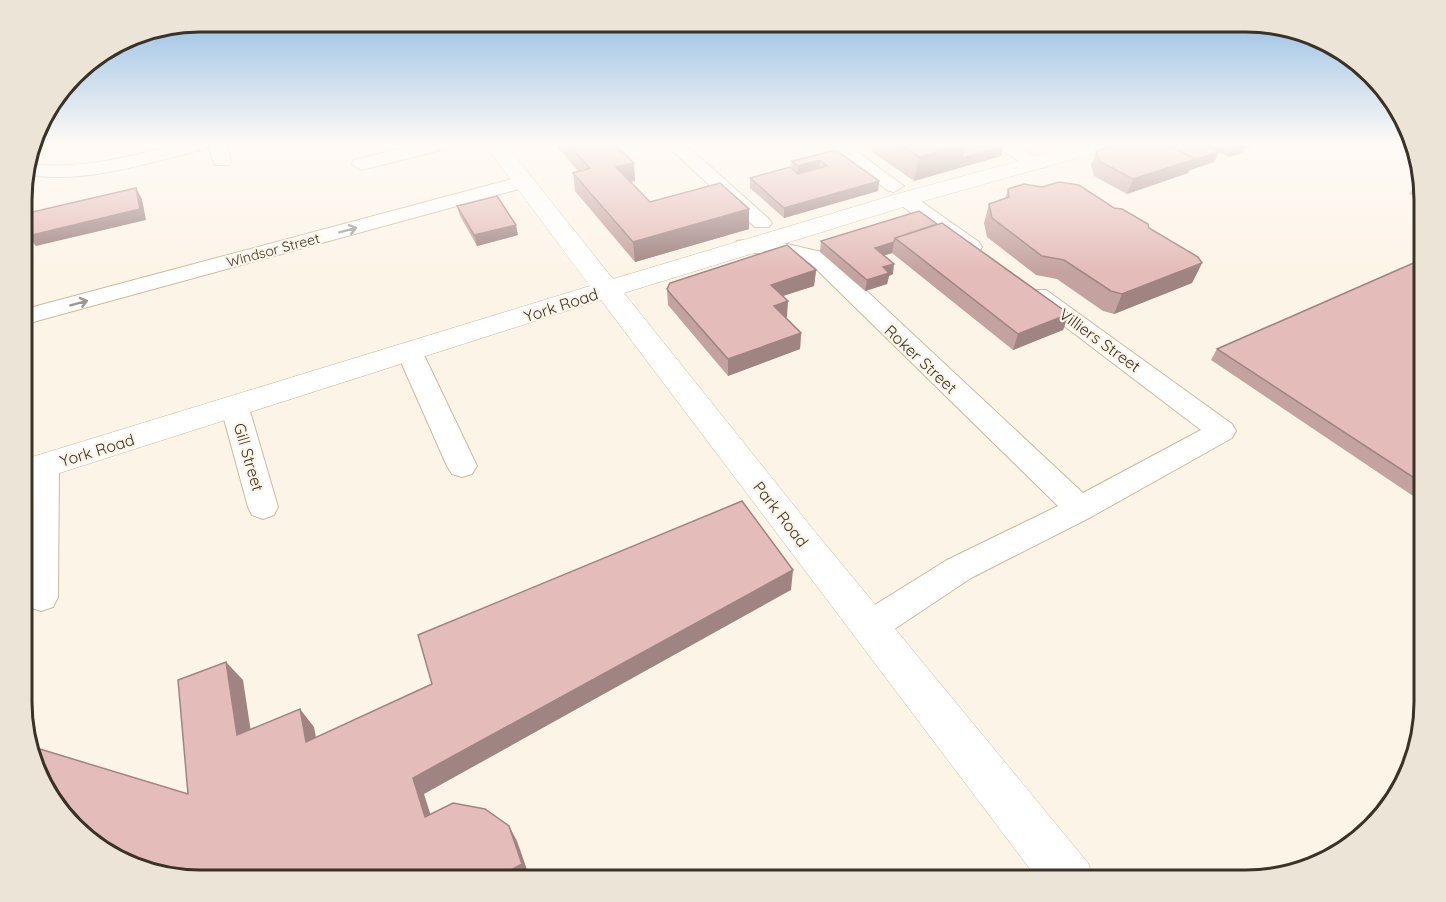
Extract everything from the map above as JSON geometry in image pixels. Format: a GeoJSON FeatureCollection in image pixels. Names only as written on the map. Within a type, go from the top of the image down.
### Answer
{"type":"FeatureCollection","features":[{"type":"Feature","properties":{"kind":"main road","name":"Park Road"},"geometry":{"type":"LineString","coordinates":[[528,187],[869,627],[1061,870]]}},
{"type":"Feature","properties":{"kind":"main road","name":"York Road"},"geometry":{"type":"LineString","coordinates":[[33,470],[410,353],[745,246],[899,192],[923,187]]}},
{"type":"Feature","properties":{"kind":"street","name":"Windsor Street"},"geometry":{"type":"LineString","coordinates":[[32,315],[505,187]]}},
{"type":"Feature","properties":{"kind":"street"},"geometry":{"type":"LineString","coordinates":[[722,187],[762,223]]}},
{"type":"Feature","properties":{"kind":"street"},"geometry":{"type":"LineString","coordinates":[[892,187],[991,261]]}},
{"type":"Feature","properties":{"kind":"street","name":"Roker Street"},"geometry":{"type":"LineString","coordinates":[[745,246],[787,249],[818,258],[844,286],[1080,508]]}},
{"type":"Feature","properties":{"kind":"street","name":"Villiers Street"},"geometry":{"type":"LineString","coordinates":[[1019,281],[1222,431],[1080,508]]}},
{"type":"Feature","properties":{"kind":"street"},"geometry":{"type":"LineString","coordinates":[[410,353],[462,466]]}},
{"type":"Feature","properties":{"kind":"street","name":"Gill Street"},"geometry":{"type":"LineString","coordinates":[[235,408],[263,507]]}},
{"type":"Feature","properties":{"kind":"street"},"geometry":{"type":"LineString","coordinates":[[33,470],[41,597]]}},
{"type":"Feature","properties":{"kind":"street"},"geometry":{"type":"LineString","coordinates":[[869,627],[959,569],[1080,508]]}},
{"type":"Feature","properties":{"kind":"building"},"geometry":{"type":"Polygon","coordinates":[[[585,187],[636,187],[650,202],[705,187],[725,187],[749,209],[633,242],[585,187]]]}},
{"type":"Feature","properties":{"kind":"building"},"geometry":{"type":"Polygon","coordinates":[[[760,187],[858,187],[784,208],[760,187]]]}},
{"type":"Feature","properties":{"kind":"building"},"geometry":{"type":"Polygon","coordinates":[[[1082,187],[1114,208],[1122,209],[1148,224],[1149,228],[1198,257],[1202,263],[1122,294],[1111,291],[1064,260],[1042,256],[992,218],[989,204],[1009,197],[1008,189],[1082,187]]]}},
{"type":"Feature","properties":{"kind":"building"},"geometry":{"type":"Polygon","coordinates":[[[136,188],[140,209],[32,235],[32,212],[136,188]]]}},
{"type":"Feature","properties":{"kind":"building"},"geometry":{"type":"Polygon","coordinates":[[[497,196],[516,225],[474,235],[457,206],[497,196]]]}},
{"type":"Feature","properties":{"kind":"building"},"geometry":{"type":"Polygon","coordinates":[[[919,211],[937,224],[895,238],[894,242],[875,248],[894,264],[883,267],[889,273],[867,280],[821,241],[919,211]]]}},
{"type":"Feature","properties":{"kind":"building"},"geometry":{"type":"Polygon","coordinates":[[[942,223],[1069,314],[1018,334],[895,238],[942,223]]]}},
{"type":"Feature","properties":{"kind":"building"},"geometry":{"type":"Polygon","coordinates":[[[787,245],[816,270],[771,285],[788,301],[774,306],[801,333],[728,359],[669,292],[667,289],[670,283],[787,245]]]}},
{"type":"Feature","properties":{"kind":"building"},"geometry":{"type":"Polygon","coordinates":[[[1414,263],[1414,478],[1217,349],[1414,263]]]}},
{"type":"Feature","properties":{"kind":"building"},"geometry":{"type":"Polygon","coordinates":[[[742,501],[793,570],[413,778],[425,817],[453,803],[485,809],[509,826],[522,864],[511,870],[199,870],[156,865],[135,858],[97,836],[73,813],[60,796],[40,757],[38,748],[188,794],[178,680],[226,662],[237,735],[300,709],[306,742],[432,684],[418,635],[742,501]]]}}]}
